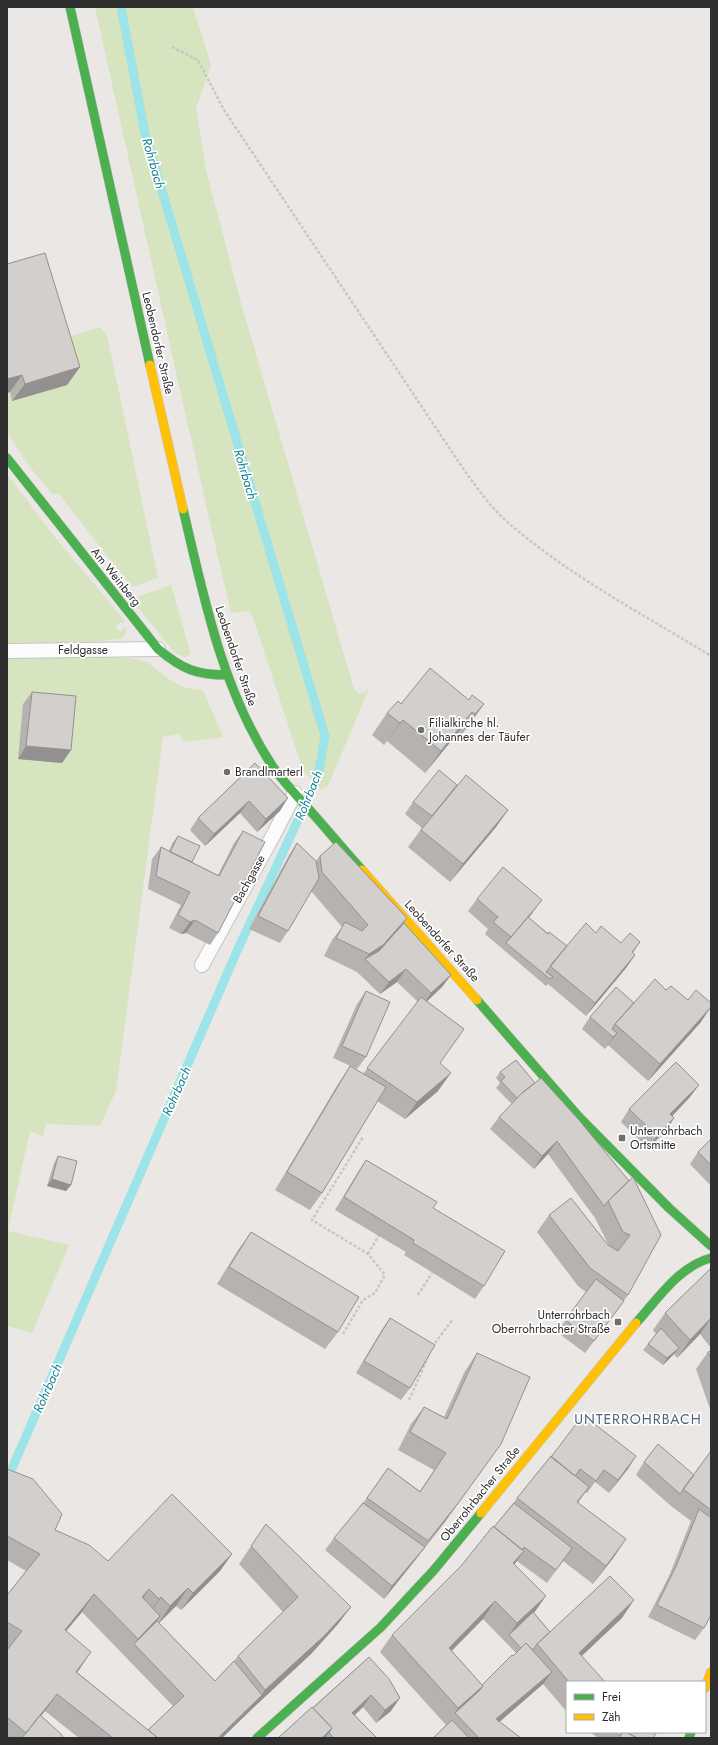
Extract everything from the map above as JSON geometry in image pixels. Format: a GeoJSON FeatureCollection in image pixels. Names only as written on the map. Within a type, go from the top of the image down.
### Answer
{"type":"FeatureCollection","features":[{"type":"Feature","properties":{"kind":"main road","name":"Leobendorfer Straße"},"geometry":{"type":"LineString","coordinates":[[70,7],[138,314],[207,610],[227,675],[239,706],[253,734],[274,768],[318,820],[580,1117],[669,1208],[711,1246]]}},
{"type":"Feature","properties":{"kind":"main road","name":"Am Weinberg"},"geometry":{"type":"LineString","coordinates":[[7,458],[158,650],[174,663],[189,672],[204,675],[227,675]]}},
{"type":"Feature","properties":{"kind":"main road","name":"Oberrohrbacher Straße"},"geometry":{"type":"LineString","coordinates":[[257,1738],[386,1622],[434,1570],[629,1331],[667,1288],[685,1271],[703,1260],[711,1258]]}},
{"type":"Feature","properties":{"kind":"main road"},"geometry":{"type":"LineString","coordinates":[[706,1685],[711,1672]]}},
{"type":"Feature","properties":{"kind":"lane","name":"Feldgasse"},"geometry":{"type":"LineString","coordinates":[[7,651],[158,650]]}},
{"type":"Feature","properties":{"kind":"lane","name":"Bachgasse"},"geometry":{"type":"LineString","coordinates":[[202,964],[297,795]]}},
{"type":"Feature","properties":{"kind":"path"},"geometry":{"type":"LineString","coordinates":[[172,47],[198,60],[228,116],[462,467],[503,518],[557,559],[711,656]]}},
{"type":"Feature","properties":{"kind":"path"},"geometry":{"type":"LineString","coordinates":[[343,1334],[363,1300],[375,1293],[385,1275],[368,1254],[312,1220],[363,1137]]}},
{"type":"Feature","properties":{"kind":"path"},"geometry":{"type":"LineString","coordinates":[[368,1254],[379,1235]]}},
{"type":"Feature","properties":{"kind":"path"},"geometry":{"type":"LineString","coordinates":[[418,1295],[432,1273]]}},
{"type":"Feature","properties":{"kind":"path"},"geometry":{"type":"LineString","coordinates":[[431,1350],[433,1344],[453,1319]]}},
{"type":"Feature","properties":{"kind":"path"},"geometry":{"type":"LineString","coordinates":[[409,1400],[428,1356]]}},
{"type":"Feature","properties":{"kind":"green space"},"geometry":{"type":"Polygon","coordinates":[[[95,7],[193,7],[211,65],[196,109],[206,170],[241,303],[354,689],[358,693],[365,692],[370,686],[328,786],[321,789],[303,770],[252,615],[248,611],[231,613],[95,7]]]}},
{"type":"Feature","properties":{"kind":"green space"},"geometry":{"type":"Polygon","coordinates":[[[100,327],[107,335],[158,578],[132,587],[58,493],[53,495],[30,467],[7,433],[7,393],[10,392],[13,401],[67,385],[54,341],[100,327]]]}},
{"type":"Feature","properties":{"kind":"green space"},"geometry":{"type":"Polygon","coordinates":[[[7,474],[54,536],[125,621],[123,623],[118,623],[116,628],[120,632],[126,627],[127,629],[123,638],[96,642],[7,643],[7,474]]]}},
{"type":"Feature","properties":{"kind":"green space"},"geometry":{"type":"Polygon","coordinates":[[[171,585],[191,654],[185,657],[176,654],[131,599],[171,585]]]}},
{"type":"Feature","properties":{"kind":"green space"},"geometry":{"type":"Polygon","coordinates":[[[7,658],[129,658],[147,662],[170,680],[186,688],[203,690],[223,737],[184,742],[179,734],[163,737],[116,1091],[100,1126],[46,1124],[43,1136],[30,1131],[8,1231],[69,1245],[32,1333],[7,1326],[7,658]]]}},
{"type":"Feature","properties":{"kind":"building"},"geometry":{"type":"Polygon","coordinates":[[[45,253],[80,367],[25,384],[22,375],[7,379],[7,264],[45,253]]]}},
{"type":"Feature","properties":{"kind":"building"},"geometry":{"type":"Polygon","coordinates":[[[430,668],[469,700],[472,695],[484,704],[475,714],[472,712],[441,751],[403,720],[400,723],[387,713],[398,701],[401,704],[430,668]]]}},
{"type":"Feature","properties":{"kind":"building"},"geometry":{"type":"Polygon","coordinates":[[[32,692],[76,696],[71,750],[26,746],[32,692]]]}},
{"type":"Feature","properties":{"kind":"building"},"geometry":{"type":"Polygon","coordinates":[[[255,763],[288,798],[266,819],[249,801],[214,834],[198,818],[255,763]]]}},
{"type":"Feature","properties":{"kind":"building"},"geometry":{"type":"Polygon","coordinates":[[[439,770],[457,785],[432,816],[413,802],[439,770]]]}},
{"type":"Feature","properties":{"kind":"building"},"geometry":{"type":"Polygon","coordinates":[[[466,775],[508,810],[463,864],[421,830],[466,775]]]}},
{"type":"Feature","properties":{"kind":"building"},"geometry":{"type":"Polygon","coordinates":[[[243,831],[265,842],[218,933],[195,920],[190,922],[178,915],[190,892],[156,876],[161,847],[219,876],[243,831]]]}},
{"type":"Feature","properties":{"kind":"building"},"geometry":{"type":"Polygon","coordinates":[[[178,836],[200,846],[192,862],[170,852],[178,836]]]}},
{"type":"Feature","properties":{"kind":"building"},"geometry":{"type":"Polygon","coordinates":[[[336,842],[407,918],[383,945],[369,954],[336,938],[345,922],[362,931],[368,925],[322,872],[320,856],[336,842]]]}},
{"type":"Feature","properties":{"kind":"building"},"geometry":{"type":"Polygon","coordinates":[[[297,843],[316,861],[319,878],[288,931],[258,916],[297,843]]]}},
{"type":"Feature","properties":{"kind":"building"},"geometry":{"type":"Polygon","coordinates":[[[503,867],[542,900],[511,937],[493,922],[498,917],[477,899],[503,867]]]}},
{"type":"Feature","properties":{"kind":"building"},"geometry":{"type":"Polygon","coordinates":[[[528,917],[548,934],[549,932],[567,946],[546,972],[553,977],[550,979],[506,943],[528,917]]]}},
{"type":"Feature","properties":{"kind":"building"},"geometry":{"type":"Polygon","coordinates":[[[404,923],[451,975],[431,993],[406,969],[389,982],[365,959],[379,951],[404,923]]]}},
{"type":"Feature","properties":{"kind":"building"},"geometry":{"type":"Polygon","coordinates":[[[586,923],[596,933],[601,926],[621,943],[630,933],[640,942],[632,952],[635,955],[595,1003],[550,966],[586,923]]]}},
{"type":"Feature","properties":{"kind":"building"},"geometry":{"type":"Polygon","coordinates":[[[655,979],[666,990],[671,986],[688,1000],[696,990],[711,1003],[711,1007],[660,1064],[615,1024],[655,979]]]}},
{"type":"Feature","properties":{"kind":"building"},"geometry":{"type":"Polygon","coordinates":[[[616,987],[634,1003],[615,1024],[612,1029],[617,1033],[613,1037],[590,1017],[616,987]]]}},
{"type":"Feature","properties":{"kind":"building"},"geometry":{"type":"Polygon","coordinates":[[[366,991],[390,1002],[366,1057],[342,1046],[366,991]]]}},
{"type":"Feature","properties":{"kind":"building"},"geometry":{"type":"Polygon","coordinates":[[[421,997],[464,1029],[440,1063],[451,1073],[417,1102],[367,1068],[421,997]]]}},
{"type":"Feature","properties":{"kind":"building"},"geometry":{"type":"Polygon","coordinates":[[[516,1060],[535,1083],[517,1098],[501,1081],[505,1077],[500,1072],[516,1060]]]}},
{"type":"Feature","properties":{"kind":"building"},"geometry":{"type":"Polygon","coordinates":[[[676,1062],[699,1085],[670,1114],[674,1118],[657,1136],[629,1109],[676,1062]]]}},
{"type":"Feature","properties":{"kind":"building"},"geometry":{"type":"Polygon","coordinates":[[[350,1066],[386,1087],[322,1193],[287,1172],[350,1066]]]}},
{"type":"Feature","properties":{"kind":"building"},"geometry":{"type":"Polygon","coordinates":[[[541,1078],[579,1120],[629,1181],[604,1206],[557,1141],[542,1156],[499,1117],[522,1093],[541,1078]]]}},
{"type":"Feature","properties":{"kind":"building"},"geometry":{"type":"Polygon","coordinates":[[[711,1139],[711,1165],[698,1152],[711,1139]]]}},
{"type":"Feature","properties":{"kind":"building"},"geometry":{"type":"Polygon","coordinates":[[[58,1156],[77,1161],[71,1185],[52,1179],[58,1156]]]}},
{"type":"Feature","properties":{"kind":"building"},"geometry":{"type":"Polygon","coordinates":[[[366,1160],[437,1202],[433,1208],[505,1251],[484,1286],[413,1243],[414,1240],[344,1197],[366,1160]]]}},
{"type":"Feature","properties":{"kind":"building"},"geometry":{"type":"Polygon","coordinates":[[[633,1177],[661,1235],[628,1295],[590,1268],[549,1215],[571,1198],[608,1245],[618,1251],[630,1235],[623,1232],[608,1201],[633,1177]]]}},
{"type":"Feature","properties":{"kind":"building"},"geometry":{"type":"Polygon","coordinates":[[[251,1232],[359,1297],[338,1332],[229,1267],[251,1232]]]}},
{"type":"Feature","properties":{"kind":"building"},"geometry":{"type":"Polygon","coordinates":[[[711,1268],[711,1318],[690,1340],[665,1313],[711,1268]]]}},
{"type":"Feature","properties":{"kind":"building"},"geometry":{"type":"Polygon","coordinates":[[[596,1279],[624,1301],[594,1341],[565,1320],[596,1279]]]}},
{"type":"Feature","properties":{"kind":"building"},"geometry":{"type":"Polygon","coordinates":[[[390,1318],[435,1345],[410,1388],[364,1361],[390,1318]]]}},
{"type":"Feature","properties":{"kind":"building"},"geometry":{"type":"Polygon","coordinates":[[[661,1328],[679,1348],[667,1358],[648,1344],[661,1328]]]}},
{"type":"Feature","properties":{"kind":"building"},"geometry":{"type":"Polygon","coordinates":[[[711,1351],[711,1359],[708,1352],[711,1351]]]}},
{"type":"Feature","properties":{"kind":"building"},"geometry":{"type":"Polygon","coordinates":[[[477,1353],[530,1377],[501,1444],[459,1502],[428,1541],[367,1498],[388,1468],[420,1492],[446,1453],[410,1432],[424,1407],[447,1419],[477,1353]]]}},
{"type":"Feature","properties":{"kind":"building"},"geometry":{"type":"Polygon","coordinates":[[[583,1415],[636,1456],[618,1480],[604,1470],[596,1481],[580,1469],[575,1476],[551,1457],[583,1415]]]}},
{"type":"Feature","properties":{"kind":"building"},"geometry":{"type":"Polygon","coordinates":[[[658,1444],[694,1475],[680,1494],[644,1462],[658,1444]]]}},
{"type":"Feature","properties":{"kind":"building"},"geometry":{"type":"Polygon","coordinates":[[[711,1451],[711,1510],[683,1489],[711,1451]]]}},
{"type":"Feature","properties":{"kind":"building"},"geometry":{"type":"Polygon","coordinates":[[[551,1456],[589,1487],[577,1502],[626,1539],[606,1566],[517,1498],[551,1456]]]}},
{"type":"Feature","properties":{"kind":"building"},"geometry":{"type":"Polygon","coordinates":[[[7,1469],[33,1479],[62,1514],[55,1530],[89,1545],[108,1561],[172,1494],[232,1554],[193,1593],[188,1588],[170,1606],[161,1597],[159,1599],[149,1589],[142,1597],[160,1616],[138,1639],[94,1594],[65,1630],[91,1652],[76,1672],[158,1738],[113,1738],[57,1694],[26,1733],[7,1717],[7,1650],[22,1631],[7,1622],[7,1595],[40,1554],[7,1536],[7,1469]]]}},
{"type":"Feature","properties":{"kind":"building"},"geometry":{"type":"Polygon","coordinates":[[[363,1503],[425,1547],[392,1586],[334,1538],[363,1503]]]}},
{"type":"Feature","properties":{"kind":"building"},"geometry":{"type":"Polygon","coordinates":[[[514,1503],[572,1548],[556,1570],[524,1547],[522,1550],[494,1527],[514,1503]]]}},
{"type":"Feature","properties":{"kind":"building"},"geometry":{"type":"Polygon","coordinates":[[[699,1509],[711,1518],[711,1615],[704,1628],[657,1605],[677,1564],[699,1509]]]}},
{"type":"Feature","properties":{"kind":"building"},"geometry":{"type":"Polygon","coordinates":[[[266,1524],[351,1607],[324,1636],[265,1690],[238,1656],[298,1597],[251,1546],[266,1524]]]}},
{"type":"Feature","properties":{"kind":"building"},"geometry":{"type":"Polygon","coordinates":[[[493,1526],[524,1551],[513,1563],[546,1596],[517,1623],[495,1601],[449,1648],[483,1686],[458,1708],[392,1635],[461,1566],[493,1526]]]}},
{"type":"Feature","properties":{"kind":"building"},"geometry":{"type":"Polygon","coordinates":[[[610,1576],[634,1600],[579,1653],[604,1681],[568,1681],[537,1644],[610,1576]]]}},
{"type":"Feature","properties":{"kind":"building"},"geometry":{"type":"Polygon","coordinates":[[[533,1612],[550,1632],[537,1644],[533,1650],[526,1643],[521,1648],[509,1635],[533,1612]]]}},
{"type":"Feature","properties":{"kind":"building"},"geometry":{"type":"Polygon","coordinates":[[[157,1621],[215,1681],[234,1661],[262,1695],[218,1738],[158,1738],[148,1730],[184,1696],[134,1644],[157,1621]]]}},
{"type":"Feature","properties":{"kind":"building"},"geometry":{"type":"Polygon","coordinates":[[[526,1643],[552,1672],[496,1719],[521,1738],[479,1738],[455,1713],[479,1691],[483,1686],[482,1685],[512,1655],[513,1656],[526,1643]]]}},
{"type":"Feature","properties":{"kind":"building"},"geometry":{"type":"Polygon","coordinates":[[[369,1657],[389,1679],[400,1698],[385,1710],[371,1695],[352,1713],[377,1738],[334,1738],[329,1733],[332,1728],[313,1708],[369,1657]]]}},
{"type":"Feature","properties":{"kind":"building"},"geometry":{"type":"Polygon","coordinates":[[[312,1707],[332,1728],[322,1738],[278,1738],[312,1707]]]}},
{"type":"Feature","properties":{"kind":"building"},"geometry":{"type":"Polygon","coordinates":[[[40,1715],[60,1733],[64,1738],[22,1738],[40,1715]]]}},
{"type":"Feature","properties":{"kind":"building"},"geometry":{"type":"Polygon","coordinates":[[[452,1720],[469,1738],[433,1738],[452,1720]]]}},
{"type":"Feature","properties":{"kind":"building"},"geometry":{"type":"Polygon","coordinates":[[[622,1733],[628,1733],[637,1738],[619,1738],[622,1733]]]}},
{"type":"Feature","properties":{"kind":"building"},"geometry":{"type":"Polygon","coordinates":[[[628,1733],[656,1733],[653,1738],[637,1738],[628,1733]]]}},
{"type":"Feature","properties":{"kind":"waterway","name":"Rohrbach"},"geometry":{"type":"LineString","coordinates":[[7,1480],[237,951],[318,777],[325,736],[145,134],[121,7]]}},
{"type":"Feature","properties":{"kind":"traffic: fast"},"geometry":{"type":"LineString","coordinates":[[70,7],[150,365]]}},
{"type":"Feature","properties":{"kind":"traffic: fast"},"geometry":{"type":"LineString","coordinates":[[7,458],[158,649],[175,662],[190,670],[207,674],[227,675]]}},
{"type":"Feature","properties":{"kind":"traffic: fast"},"geometry":{"type":"LineString","coordinates":[[183,509],[207,609],[240,707],[255,737],[273,767],[362,870]]}},
{"type":"Feature","properties":{"kind":"traffic: fast"},"geometry":{"type":"LineString","coordinates":[[477,1000],[579,1117],[669,1208],[711,1246]]}},
{"type":"Feature","properties":{"kind":"traffic: fast"},"geometry":{"type":"LineString","coordinates":[[636,1323],[669,1285],[679,1276],[699,1262],[711,1258]]}},
{"type":"Feature","properties":{"kind":"traffic: fast"},"geometry":{"type":"LineString","coordinates":[[257,1738],[381,1627],[434,1570],[481,1513]]}},
{"type":"Feature","properties":{"kind":"traffic: fast"},"geometry":{"type":"LineString","coordinates":[[689,1738],[691,1733]]}},
{"type":"Feature","properties":{"kind":"traffic: slow"},"geometry":{"type":"LineString","coordinates":[[150,365],[183,509]]}},
{"type":"Feature","properties":{"kind":"traffic: slow"},"geometry":{"type":"LineString","coordinates":[[362,870],[477,1000]]}},
{"type":"Feature","properties":{"kind":"traffic: slow"},"geometry":{"type":"LineString","coordinates":[[481,1513],[636,1323]]}},
{"type":"Feature","properties":{"kind":"traffic: slow"},"geometry":{"type":"LineString","coordinates":[[706,1685],[711,1672]]}},
{"type":"Feature","properties":{"kind":"place","name":"Filialkirche hl. Johannes der Täufer"},"geometry":{"type":"Point","coordinates":[421,730]}},
{"type":"Feature","properties":{"kind":"place","name":"Brandlmarterl"},"geometry":{"type":"Point","coordinates":[227,772]}},
{"type":"Feature","properties":{"kind":"place","name":"Unterrohrbach Ortsmitte"},"geometry":{"type":"Point","coordinates":[622,1138]}},
{"type":"Feature","properties":{"kind":"place","name":"Unterrohrbach Oberrohrbacher Straße"},"geometry":{"type":"Point","coordinates":[618,1322]}},
{"type":"Feature","properties":{"kind":"district","name":"UNTERROHRBACH"},"geometry":{"type":"Point","coordinates":[638,1419]}}]}
